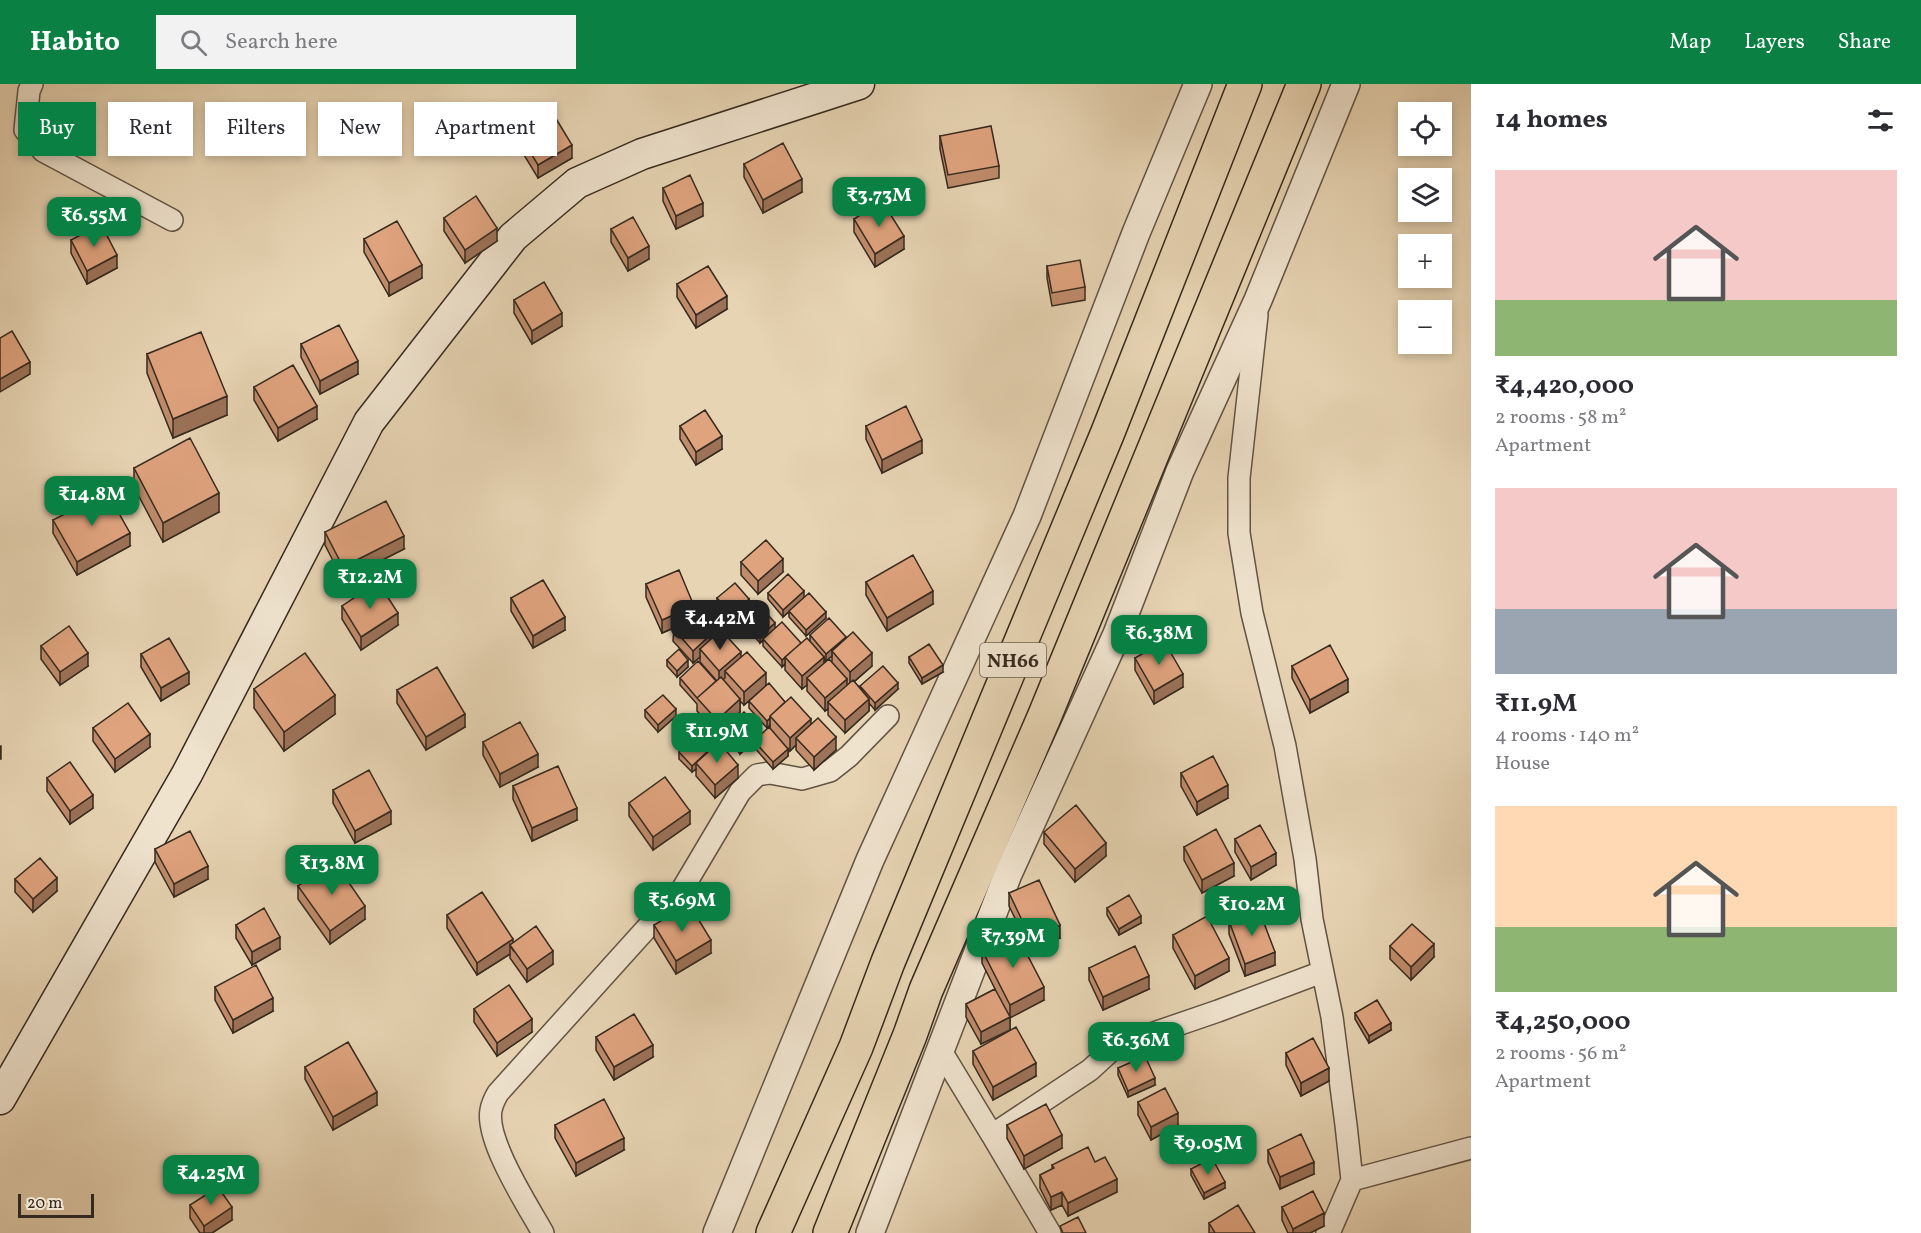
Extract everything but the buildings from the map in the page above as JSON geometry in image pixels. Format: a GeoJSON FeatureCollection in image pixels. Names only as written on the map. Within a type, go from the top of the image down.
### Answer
{"type":"FeatureCollection","features":[{"type":"Feature","properties":{"kind":"highway","name":"NH66"},"geometry":{"type":"LineString","coordinates":[[772,1233],[856,1047],[892,951],[1108,432],[1245,84]]}},
{"type":"Feature","properties":{"kind":"highway","name":"NH66"},"geometry":{"type":"LineString","coordinates":[[830,1233],[926,990],[1045,715],[1304,84]]}},
{"type":"Feature","properties":{"kind":"main road"},"geometry":{"type":"LineString","coordinates":[[0,1099],[187,774],[369,422],[513,237],[577,183],[642,154],[859,84]]}},
{"type":"Feature","properties":{"kind":"street"},"geometry":{"type":"LineString","coordinates":[[32,84],[29,91],[25,130],[43,151],[172,220]]}},
{"type":"Feature","properties":{"kind":"street"},"geometry":{"type":"LineString","coordinates":[[717,1233],[870,860],[1027,516],[1136,233],[1198,84]]}},
{"type":"Feature","properties":{"kind":"street"},"geometry":{"type":"LineString","coordinates":[[870,1233],[1008,874],[1117,634],[1180,471],[1258,300],[1346,84]]}},
{"type":"Feature","properties":{"kind":"street"},"geometry":{"type":"LineString","coordinates":[[1258,300],[1239,478],[1239,533],[1252,613],[1285,746],[1322,972],[1332,1017],[1352,1179],[1330,1231],[1327,1233]]}},
{"type":"Feature","properties":{"kind":"street"},"geometry":{"type":"LineString","coordinates":[[543,1233],[502,1159],[490,1112],[498,1093],[683,888],[740,792],[757,775],[770,773],[802,779],[830,771],[849,756],[888,716]]}},
{"type":"Feature","properties":{"kind":"street"},"geometry":{"type":"LineString","coordinates":[[992,1135],[1090,1070],[1116,1046],[1322,972]]}},
{"type":"Feature","properties":{"kind":"street"},"geometry":{"type":"LineString","coordinates":[[940,1051],[1050,1233]]}},
{"type":"Feature","properties":{"kind":"street"},"geometry":{"type":"LineString","coordinates":[[1352,1179],[1471,1148]]}}]}
